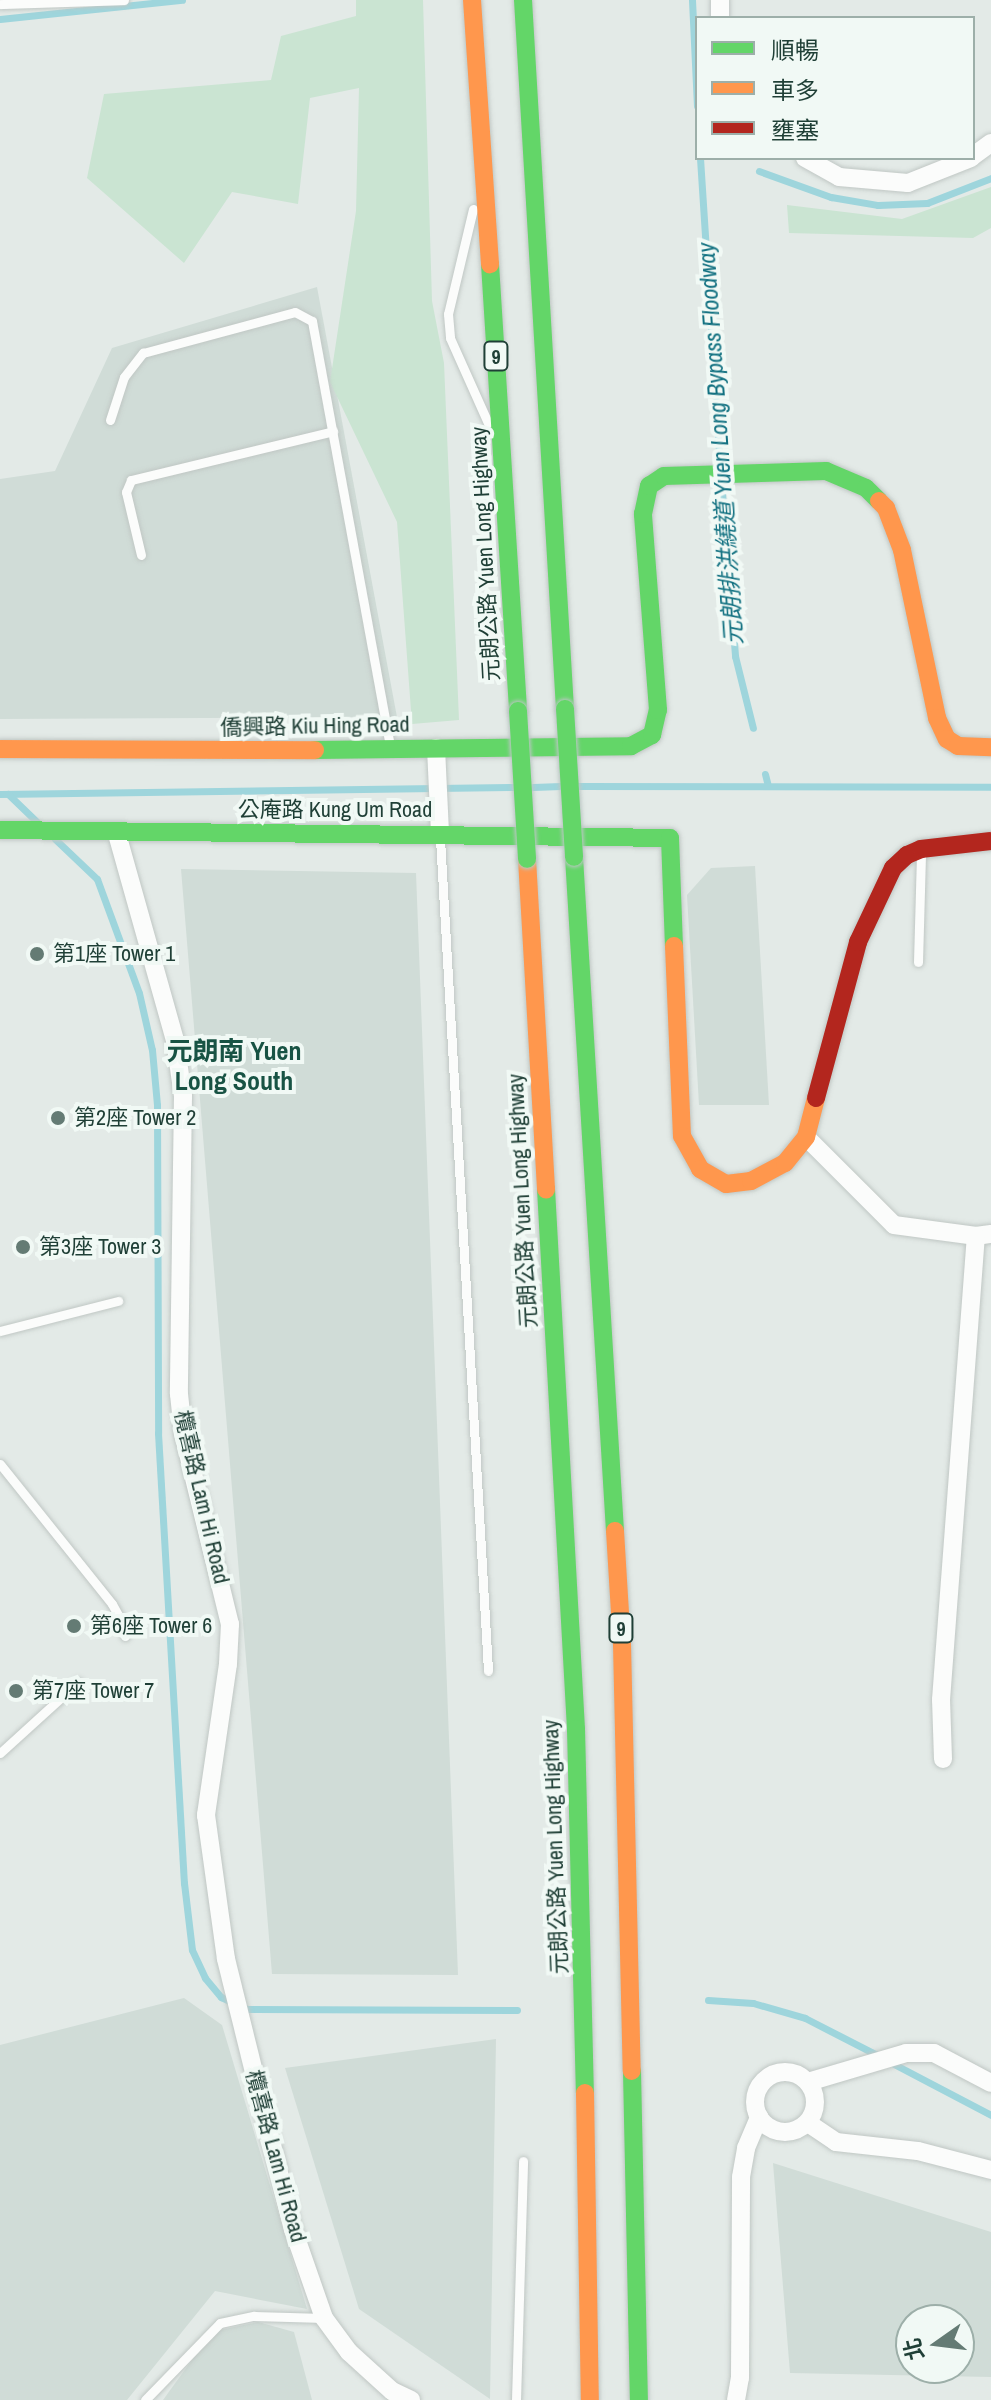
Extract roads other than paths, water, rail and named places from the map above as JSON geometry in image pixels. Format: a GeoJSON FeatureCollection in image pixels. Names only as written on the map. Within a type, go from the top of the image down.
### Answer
{"type":"FeatureCollection","features":[{"type":"Feature","properties":{"kind":"main road","name":"元朗公路 Yuen Long Highway"},"geometry":{"type":"LineString","coordinates":[[472,0],[504,459],[576,1729],[584,1966],[590,2400]]}},
{"type":"Feature","properties":{"kind":"main road","name":"9"},"geometry":{"type":"LineString","coordinates":[[523,0],[542,274],[622,1644],[639,2400]]}},
{"type":"Feature","properties":{"kind":"main road","name":"僑興路 Kiu Hing Road"},"geometry":{"type":"LineString","coordinates":[[0,749],[631,746],[652,735],[658,710],[643,514],[649,486],[664,476],[826,471],[866,488],[886,508],[902,550],[937,718],[947,739],[958,746],[991,747]]}},
{"type":"Feature","properties":{"kind":"main road","name":"公庵路 Kung Um Road"},"geometry":{"type":"LineString","coordinates":[[8,830],[117,834],[670,838],[682,1136],[700,1169],[726,1184],[751,1181],[785,1163],[806,1137]]}},
{"type":"Feature","properties":{"kind":"main road"},"geometry":{"type":"LineString","coordinates":[[806,1137],[858,942],[893,868],[907,855],[921,849],[991,841]]}},
{"type":"Feature","properties":{"kind":"street"},"geometry":{"type":"LineString","coordinates":[[809,160],[839,177],[908,183],[965,160]]}},
{"type":"Feature","properties":{"kind":"street"},"geometry":{"type":"LineString","coordinates":[[436,748],[440,834]]}},
{"type":"Feature","properties":{"kind":"street","name":"欖喜路 Lam Hi Road"},"geometry":{"type":"LineString","coordinates":[[117,834],[175,1040],[183,1096],[179,1394],[183,1433],[230,1624],[228,1664],[206,1815],[226,1959],[293,2229],[324,2318],[349,2352],[392,2391],[411,2400]]}},
{"type":"Feature","properties":{"kind":"street"},"geometry":{"type":"LineString","coordinates":[[806,1137],[894,1225],[984,1235],[941,1700],[943,1759]]}},
{"type":"Feature","properties":{"kind":"street"},"geometry":{"type":"LineString","coordinates":[[808,2082],[906,2053],[934,2053],[991,2083]]}},
{"type":"Feature","properties":{"kind":"street"},"geometry":{"type":"LineString","coordinates":[[791,2073],[808,2082],[815,2098],[813,2116],[800,2129],[782,2133],[764,2124],[759,2117],[756,2098],[764,2081],[772,2075],[791,2073]]}},
{"type":"Feature","properties":{"kind":"street"},"geometry":{"type":"LineString","coordinates":[[736,2400],[740,2378],[741,2177],[746,2148],[759,2117]]}},
{"type":"Feature","properties":{"kind":"street"},"geometry":{"type":"LineString","coordinates":[[808,2123],[836,2142],[918,2151],[991,2170]]}},
{"type":"Feature","properties":{"kind":"lane"},"geometry":{"type":"LineString","coordinates":[[0,4],[124,0]]}},
{"type":"Feature","properties":{"kind":"lane"},"geometry":{"type":"LineString","coordinates":[[482,173],[448,314],[450,338],[504,459]]}},
{"type":"Feature","properties":{"kind":"lane"},"geometry":{"type":"LineString","coordinates":[[110,420],[124,377],[143,353],[295,312],[312,321],[391,749]]}},
{"type":"Feature","properties":{"kind":"lane"},"geometry":{"type":"LineString","coordinates":[[141,555],[126,492],[131,480],[333,431]]}},
{"type":"Feature","properties":{"kind":"lane"},"geometry":{"type":"LineString","coordinates":[[440,834],[488,1671]]}},
{"type":"Feature","properties":{"kind":"lane"},"geometry":{"type":"LineString","coordinates":[[918,962],[921,849]]}},
{"type":"Feature","properties":{"kind":"lane"},"geometry":{"type":"LineString","coordinates":[[0,1331],[118,1301]]}},
{"type":"Feature","properties":{"kind":"lane"},"geometry":{"type":"LineString","coordinates":[[0,1464],[120,1615],[125,1636]]}},
{"type":"Feature","properties":{"kind":"lane"},"geometry":{"type":"LineString","coordinates":[[0,1753],[78,1682]]}},
{"type":"Feature","properties":{"kind":"lane"},"geometry":{"type":"LineString","coordinates":[[516,2400],[523,2161]]}},
{"type":"Feature","properties":{"kind":"lane"},"geometry":{"type":"LineString","coordinates":[[145,2400],[220,2323],[254,2316],[324,2318]]}},
{"type":"Feature","properties":{"kind":"waterway"},"geometry":{"type":"LineString","coordinates":[[0,19],[182,0]]}},
{"type":"Feature","properties":{"kind":"waterway","name":"元朗排洪繞道 Yuen Long Bypass Floodway"},"geometry":{"type":"LineString","coordinates":[[692,0],[695,64]]}},
{"type":"Feature","properties":{"kind":"waterway","name":"元朗排洪繞道 Yuen Long Bypass Floodway"},"geometry":{"type":"LineString","coordinates":[[700,160],[720,469]]}},
{"type":"Feature","properties":{"kind":"waterway"},"geometry":{"type":"LineString","coordinates":[[759,171],[831,197],[878,205],[927,203],[991,178]]}},
{"type":"Feature","properties":{"kind":"waterway","name":"元朗排洪繞道 Yuen Long Bypass Floodway"},"geometry":{"type":"LineString","coordinates":[[721,481],[735,656],[753,728]]}},
{"type":"Feature","properties":{"kind":"waterway","name":"元朗排洪繞道 Yuen Long Bypass Floodway"},"geometry":{"type":"LineString","coordinates":[[765,774],[768,786]]}},
{"type":"Feature","properties":{"kind":"waterway"},"geometry":{"type":"LineString","coordinates":[[533,787],[561,786]]}},
{"type":"Feature","properties":{"kind":"waterway"},"geometry":{"type":"LineString","coordinates":[[577,786],[991,787]]}},
{"type":"Feature","properties":{"kind":"waterway"},"geometry":{"type":"LineString","coordinates":[[0,794],[513,787]]}},
{"type":"Feature","properties":{"kind":"waterway"},"geometry":{"type":"LineString","coordinates":[[8,794],[37,822]]}},
{"type":"Feature","properties":{"kind":"waterway"},"geometry":{"type":"LineString","coordinates":[[55,839],[97,879],[139,993],[152,1050],[157,1105],[158,1433],[184,1883],[192,1950],[205,1978],[221,1997],[247,2009],[517,2010]]}},
{"type":"Feature","properties":{"kind":"waterway"},"geometry":{"type":"LineString","coordinates":[[708,2000],[753,2003],[805,2018],[879,2056]]}},
{"type":"Feature","properties":{"kind":"waterway"},"geometry":{"type":"LineString","coordinates":[[890,2062],[991,2115]]}},
{"type":"Feature","properties":{"kind":"place","name":"第1座 Tower 1"},"geometry":{"type":"Point","coordinates":[37,954]}},
{"type":"Feature","properties":{"kind":"place","name":"第2座 Tower 2"},"geometry":{"type":"Point","coordinates":[58,1118]}},
{"type":"Feature","properties":{"kind":"place","name":"第3座 Tower 3"},"geometry":{"type":"Point","coordinates":[23,1247]}},
{"type":"Feature","properties":{"kind":"place","name":"第6座 Tower 6"},"geometry":{"type":"Point","coordinates":[74,1626]}},
{"type":"Feature","properties":{"kind":"place","name":"第7座 Tower 7"},"geometry":{"type":"Point","coordinates":[16,1691]}},
{"type":"Feature","properties":{"kind":"district","name":"元朗南 Yuen Long South"},"geometry":{"type":"Point","coordinates":[234,1066]}}]}
